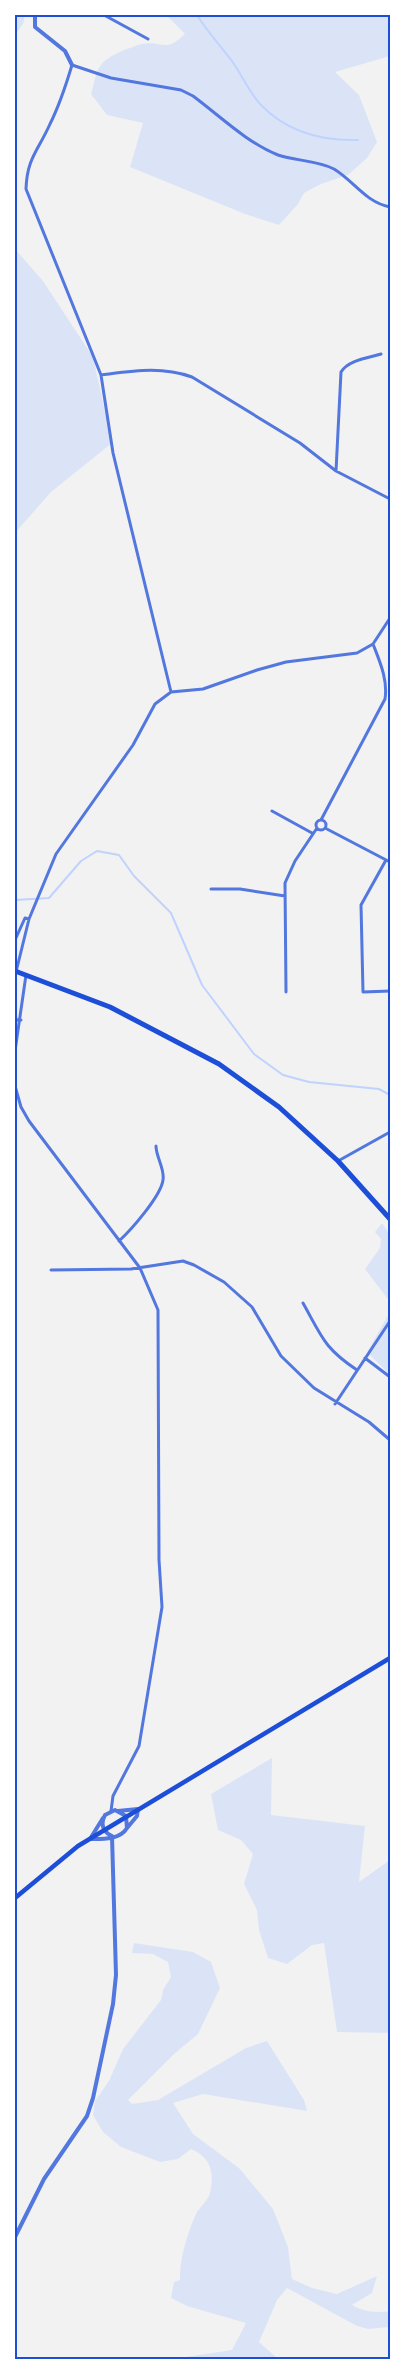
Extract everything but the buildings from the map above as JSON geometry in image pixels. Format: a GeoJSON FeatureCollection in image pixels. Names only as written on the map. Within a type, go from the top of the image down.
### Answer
{"type":"FeatureCollection","features":[{"type":"Feature","properties":{"kind":"highway"},"geometry":{"type":"LineString","coordinates":[[16,971],[110,1006],[198,1051],[279,1107],[338,1161],[390,1219]]}},
{"type":"Feature","properties":{"kind":"main road"},"geometry":{"type":"LineString","coordinates":[[15,1898],[48,1869],[104,1830],[390,1658]]}},
{"type":"Feature","properties":{"kind":"street"},"geometry":{"type":"LineString","coordinates":[[35,15],[34,27],[65,51],[72,65],[111,78],[181,90],[193,96],[261,147],[279,155],[331,167],[346,176],[372,201],[390,207]]}},
{"type":"Feature","properties":{"kind":"street"},"geometry":{"type":"LineString","coordinates":[[104,15],[113,17],[148,39]]}},
{"type":"Feature","properties":{"kind":"street"},"geometry":{"type":"LineString","coordinates":[[72,65],[50,124],[26,171],[26,189],[101,375],[113,453],[171,692]]}},
{"type":"Feature","properties":{"kind":"street"},"geometry":{"type":"LineString","coordinates":[[336,471],[341,372],[344,367],[352,362],[381,354]]}},
{"type":"Feature","properties":{"kind":"street"},"geometry":{"type":"LineString","coordinates":[[101,375],[150,369],[177,372],[192,377],[300,443],[336,471],[390,499]]}},
{"type":"Feature","properties":{"kind":"street"},"geometry":{"type":"LineString","coordinates":[[16,971],[29,919],[56,854],[78,820],[133,745],[155,704],[171,692],[202,689],[286,662],[357,653],[373,644],[390,618]]}},
{"type":"Feature","properties":{"kind":"street"},"geometry":{"type":"LineString","coordinates":[[286,992],[285,883],[312,833],[317,828],[316,823],[321,820],[385,699],[387,688],[383,669],[373,644]]}},
{"type":"Feature","properties":{"kind":"street"},"geometry":{"type":"LineString","coordinates":[[272,811],[312,833]]}},
{"type":"Feature","properties":{"kind":"street"},"geometry":{"type":"LineString","coordinates":[[321,820],[326,824],[325,828]]}},
{"type":"Feature","properties":{"kind":"street"},"geometry":{"type":"LineString","coordinates":[[317,828],[322,830],[325,828],[390,862]]}},
{"type":"Feature","properties":{"kind":"street"},"geometry":{"type":"LineString","coordinates":[[386,860],[361,904],[363,992],[390,991]]}},
{"type":"Feature","properties":{"kind":"street"},"geometry":{"type":"LineString","coordinates":[[211,889],[240,888],[285,896]]}},
{"type":"Feature","properties":{"kind":"street"},"geometry":{"type":"LineString","coordinates":[[15,940],[20,925],[25,918],[29,919]]}},
{"type":"Feature","properties":{"kind":"street"},"geometry":{"type":"LineString","coordinates":[[15,1051],[26,976]]}},
{"type":"Feature","properties":{"kind":"street"},"geometry":{"type":"LineString","coordinates":[[15,1012],[16,1020],[21,1020]]}},
{"type":"Feature","properties":{"kind":"street"},"geometry":{"type":"LineString","coordinates":[[15,1086],[21,1107],[29,1121],[140,1268],[158,1310],[162,1607],[139,1746],[113,1796],[111,1811]]}},
{"type":"Feature","properties":{"kind":"street"},"geometry":{"type":"LineString","coordinates":[[338,1161],[390,1132]]}},
{"type":"Feature","properties":{"kind":"street"},"geometry":{"type":"LineString","coordinates":[[119,1241],[160,1188],[163,1174],[156,1154],[156,1146]]}},
{"type":"Feature","properties":{"kind":"street"},"geometry":{"type":"LineString","coordinates":[[51,1270],[140,1268],[183,1262],[224,1282],[252,1307],[281,1356],[314,1388],[336,1404],[369,1422],[390,1440]]}},
{"type":"Feature","properties":{"kind":"street"},"geometry":{"type":"LineString","coordinates":[[303,1303],[325,1344],[336,1356],[357,1370]]}},
{"type":"Feature","properties":{"kind":"street"},"geometry":{"type":"LineString","coordinates":[[336,1404],[390,1321]]}},
{"type":"Feature","properties":{"kind":"street"},"geometry":{"type":"LineString","coordinates":[[365,1358],[390,1377]]}},
{"type":"Feature","properties":{"kind":"street"},"geometry":{"type":"LineString","coordinates":[[138,1809],[137,1816],[121,1835],[112,1836],[107,1839],[90,1839],[103,1818],[111,1811],[138,1809]]}},
{"type":"Feature","properties":{"kind":"street"},"geometry":{"type":"LineString","coordinates":[[118,1811],[126,1816],[127,1828]]}},
{"type":"Feature","properties":{"kind":"street"},"geometry":{"type":"LineString","coordinates":[[103,1818],[104,1830],[112,1836]]}},
{"type":"Feature","properties":{"kind":"street"},"geometry":{"type":"LineString","coordinates":[[15,2236],[44,2179],[87,2116],[93,2098],[113,2004],[116,1975],[112,1836]]}},
{"type":"Feature","properties":{"kind":"shaded area"},"geometry":{"type":"Polygon","coordinates":[[[15,15],[25,15],[23,24],[15,35],[15,15]]]}},
{"type":"Feature","properties":{"kind":"shaded area"},"geometry":{"type":"Polygon","coordinates":[[[166,15],[390,15],[390,56],[335,72],[359,95],[377,142],[367,158],[348,175],[321,184],[304,193],[298,204],[279,225],[245,214],[130,167],[143,123],[107,115],[91,94],[97,71],[104,61],[126,49],[142,44],[168,45],[185,34],[166,15]]]}},
{"type":"Feature","properties":{"kind":"shaded area"},"geometry":{"type":"Polygon","coordinates":[[[15,249],[43,281],[93,357],[112,443],[51,492],[15,533],[15,249]]]}},
{"type":"Feature","properties":{"kind":"shaded area"},"geometry":{"type":"Polygon","coordinates":[[[382,1223],[390,1235],[390,1302],[365,1269],[380,1248],[381,1239],[375,1232],[382,1223]]]}},
{"type":"Feature","properties":{"kind":"shaded area"},"geometry":{"type":"Polygon","coordinates":[[[390,1312],[390,1375],[367,1352],[390,1312]]]}},
{"type":"Feature","properties":{"kind":"shaded area"},"geometry":{"type":"Polygon","coordinates":[[[272,1758],[271,1815],[365,1826],[359,1882],[390,1860],[390,2033],[337,2032],[324,1943],[312,1945],[287,1964],[268,1958],[259,1930],[257,1910],[244,1884],[253,1854],[241,1840],[218,1830],[211,1794],[272,1758]]]}},
{"type":"Feature","properties":{"kind":"shaded area"},"geometry":{"type":"Polygon","coordinates":[[[134,1943],[193,1952],[211,1962],[220,1988],[198,2034],[174,2054],[128,2100],[132,2104],[158,2100],[246,2048],[267,2041],[304,2100],[307,2111],[203,2094],[173,2103],[193,2134],[239,2168],[273,2209],[288,2247],[292,2279],[312,2288],[337,2294],[377,2276],[372,2293],[352,2305],[370,2311],[390,2311],[390,2327],[368,2329],[357,2326],[287,2288],[277,2300],[259,2342],[278,2359],[172,2359],[232,2350],[246,2323],[187,2306],[171,2298],[174,2282],[180,2280],[183,2254],[190,2228],[197,2212],[210,2193],[212,2178],[207,2161],[203,2156],[191,2149],[178,2159],[160,2162],[121,2147],[103,2132],[93,2115],[95,2101],[109,2081],[123,2049],[161,2000],[163,1990],[171,1977],[168,1962],[153,1954],[132,1953],[134,1943]]]}},
{"type":"Feature","properties":{"kind":"waterway"},"geometry":{"type":"LineString","coordinates":[[197,15],[234,64],[254,96],[271,114],[282,122],[306,133],[331,139],[358,140]]}},
{"type":"Feature","properties":{"kind":"waterway"},"geometry":{"type":"LineString","coordinates":[[15,900],[49,898],[81,861],[97,851],[119,855],[134,876],[171,913],[202,985],[254,1054],[283,1075],[309,1082],[379,1089],[390,1095]]}},
{"type":"Feature","properties":{"kind":"waterway"},"geometry":{"type":"LineString","coordinates":[[390,1258],[390,1289]]}}]}
